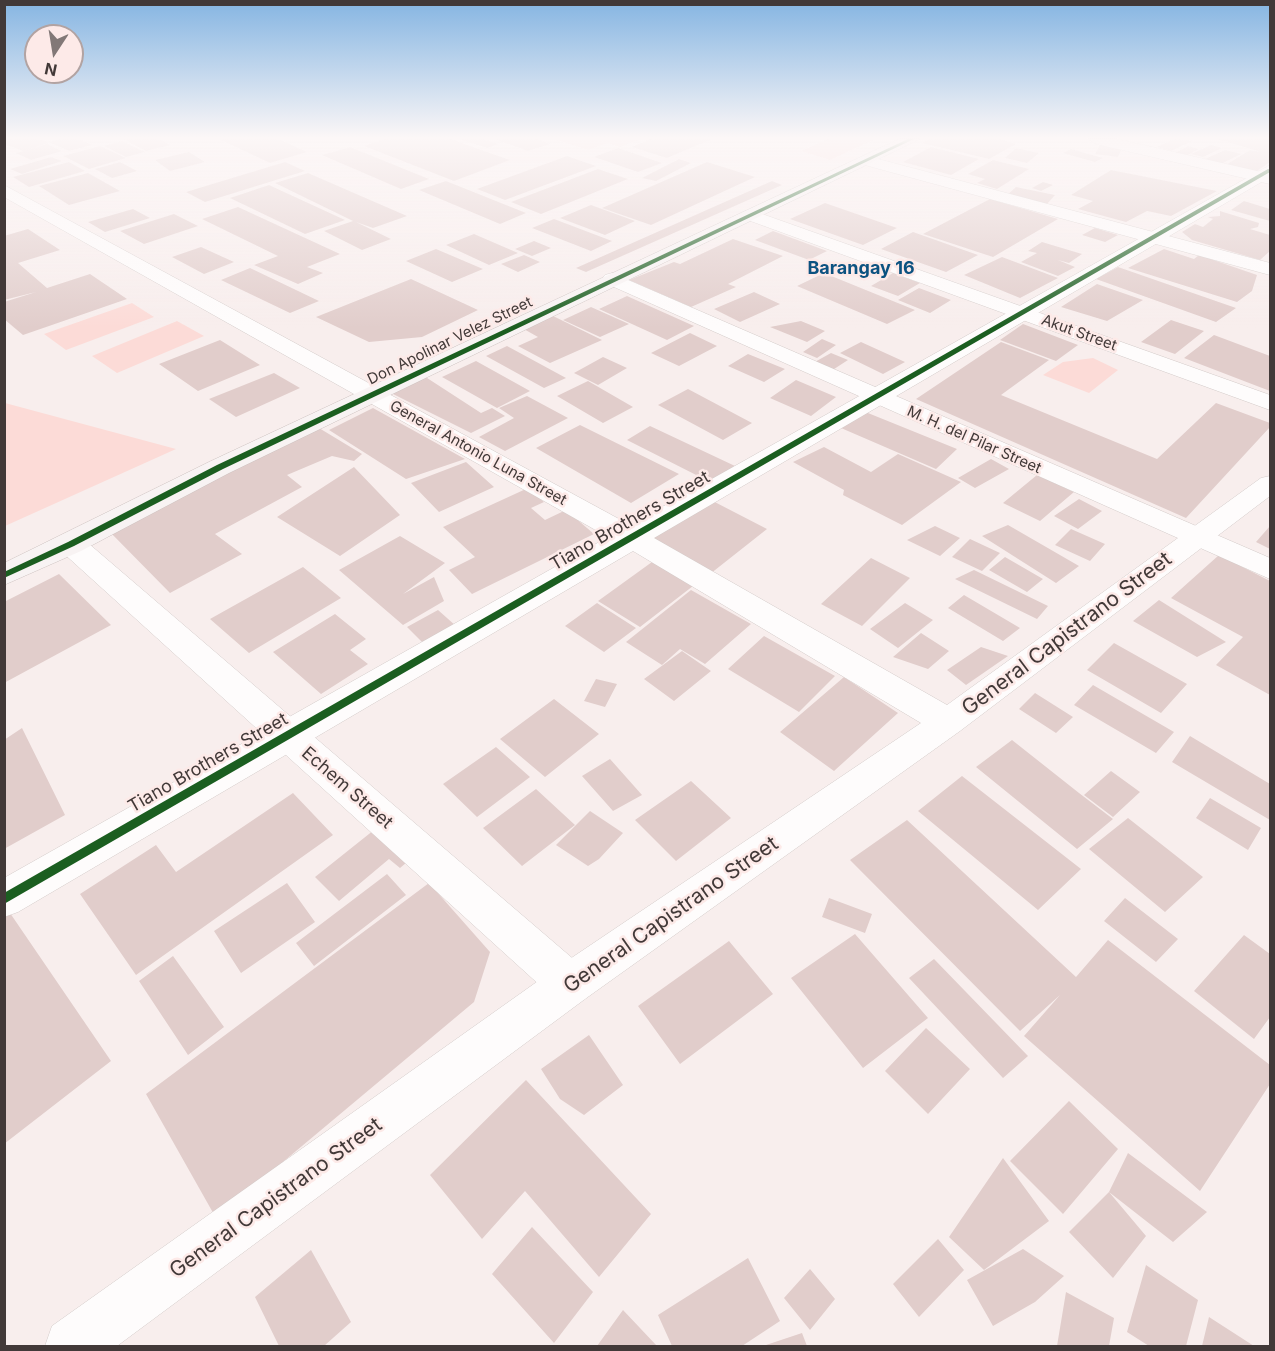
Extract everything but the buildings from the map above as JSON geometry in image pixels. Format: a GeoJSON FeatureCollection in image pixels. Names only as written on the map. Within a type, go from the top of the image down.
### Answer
{"type":"FeatureCollection","features":[{"type":"Feature","properties":{"kind":"main road","name":"Don Apolinar Velez Street"},"geometry":{"type":"LineString","coordinates":[[4,575],[71,544],[220,466],[779,202]]}},
{"type":"Feature","properties":{"kind":"street","name":"General Antonio Luna Street"},"geometry":{"type":"LineString","coordinates":[[26,202],[632,538],[948,722]]}},
{"type":"Feature","properties":{"kind":"street"},"geometry":{"type":"LineString","coordinates":[[1023,202],[1270,269]]}},
{"type":"Feature","properties":{"kind":"street","name":"Tiano Brothers Street"},"geometry":{"type":"LineString","coordinates":[[4,899],[1218,202]]}},
{"type":"Feature","properties":{"kind":"street","name":"Akut Street"},"geometry":{"type":"LineString","coordinates":[[751,215],[1270,403]]}},
{"type":"Feature","properties":{"kind":"street","name":"M. H. del Pilar Street"},"geometry":{"type":"LineString","coordinates":[[612,279],[1270,569]]}},
{"type":"Feature","properties":{"kind":"street","name":"General Capistrano Street"},"geometry":{"type":"LineString","coordinates":[[72,1347],[570,984],[948,722],[1270,484]]}},
{"type":"Feature","properties":{"kind":"street","name":"Echem Street"},"geometry":{"type":"LineString","coordinates":[[71,544],[570,984]]}},
{"type":"Feature","properties":{"kind":"shaded area"},"geometry":{"type":"Polygon","coordinates":[[[132,303],[154,317],[66,350],[44,334],[132,303]]]}},
{"type":"Feature","properties":{"kind":"shaded area"},"geometry":{"type":"Polygon","coordinates":[[[177,321],[204,336],[117,373],[92,356],[177,321]]]}},
{"type":"Feature","properties":{"kind":"shaded area"},"geometry":{"type":"Polygon","coordinates":[[[1093,358],[1118,370],[1089,393],[1043,375],[1063,362],[1093,358]]]}},
{"type":"Feature","properties":{"kind":"shaded area"},"geometry":{"type":"Polygon","coordinates":[[[5,403],[176,449],[5,526],[5,403]]]}},
{"type":"Feature","properties":{"kind":"cycle path"},"geometry":{"type":"LineString","coordinates":[[4,575],[71,544],[220,467],[779,202]]}},
{"type":"Feature","properties":{"kind":"cycle path"},"geometry":{"type":"LineString","coordinates":[[4,899],[1214,202]]}},
{"type":"Feature","properties":{"kind":"district","name":"Barangay 16"},"geometry":{"type":"Point","coordinates":[861,269]}}]}
